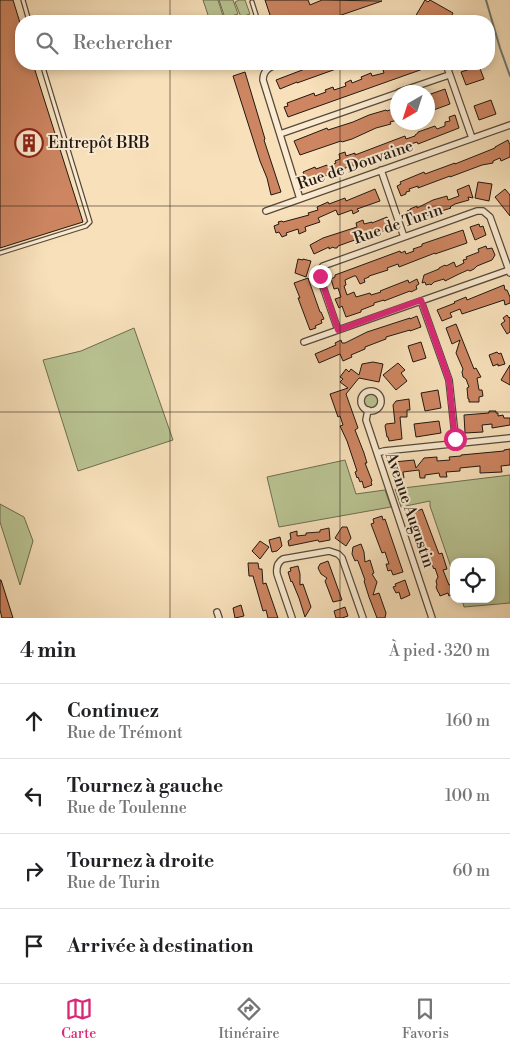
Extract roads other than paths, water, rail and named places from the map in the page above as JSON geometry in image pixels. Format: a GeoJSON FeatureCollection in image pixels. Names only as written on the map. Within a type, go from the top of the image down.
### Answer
{"type":"FeatureCollection","features":[{"type":"Feature","properties":{"kind":"street"},"geometry":{"type":"LineString","coordinates":[[268,70],[263,74],[263,80],[300,199]]}},
{"type":"Feature","properties":{"kind":"street"},"geometry":{"type":"LineString","coordinates":[[448,70],[472,138]]}},
{"type":"Feature","properties":{"kind":"street"},"geometry":{"type":"LineString","coordinates":[[421,85],[450,75]]}},
{"type":"Feature","properties":{"kind":"street"},"geometry":{"type":"LineString","coordinates":[[280,134],[390,96]]}},
{"type":"Feature","properties":{"kind":"street","name":"Rue de Douvaine"},"geometry":{"type":"LineString","coordinates":[[266,210],[510,125]]}},
{"type":"Feature","properties":{"kind":"street"},"geometry":{"type":"LineString","coordinates":[[381,170],[404,237]]}},
{"type":"Feature","properties":{"kind":"street","name":"Rue de Turin"},"geometry":{"type":"LineString","coordinates":[[338,330],[320,278],[322,268],[326,264],[477,211],[483,211],[490,217],[509,271]]}},
{"type":"Feature","properties":{"kind":"street"},"geometry":{"type":"LineString","coordinates":[[304,342],[509,271]]}},
{"type":"Feature","properties":{"kind":"street"},"geometry":{"type":"LineString","coordinates":[[421,300],[449,380],[456,444]]}},
{"type":"Feature","properties":{"kind":"street","name":"Avenue Augustin"},"geometry":{"type":"LineString","coordinates":[[368,410],[366,420],[432,618]]}},
{"type":"Feature","properties":{"kind":"street"},"geometry":{"type":"LineString","coordinates":[[377,453],[510,438]]}},
{"type":"Feature","properties":{"kind":"street"},"geometry":{"type":"LineString","coordinates":[[292,618],[277,574],[278,564],[283,559],[329,551],[338,554],[342,558],[363,618]]}},
{"type":"Feature","properties":{"kind":"lane"},"geometry":{"type":"LineString","coordinates":[[23,0],[28,15]]}},
{"type":"Feature","properties":{"kind":"lane"},"geometry":{"type":"LineString","coordinates":[[252,2],[256,15]]}},
{"type":"Feature","properties":{"kind":"lane"},"geometry":{"type":"LineString","coordinates":[[0,253],[86,226],[90,222],[44,70]]}},
{"type":"Feature","properties":{"kind":"waterway"},"geometry":{"type":"LineString","coordinates":[[486,0],[490,15]]}},
{"type":"Feature","properties":{"kind":"waterway"},"geometry":{"type":"LineString","coordinates":[[495,31],[510,76]]}},
{"type":"Feature","properties":{"kind":"place","name":"Entrepôt BRB"},"geometry":{"type":"Point","coordinates":[29,143]}}]}
